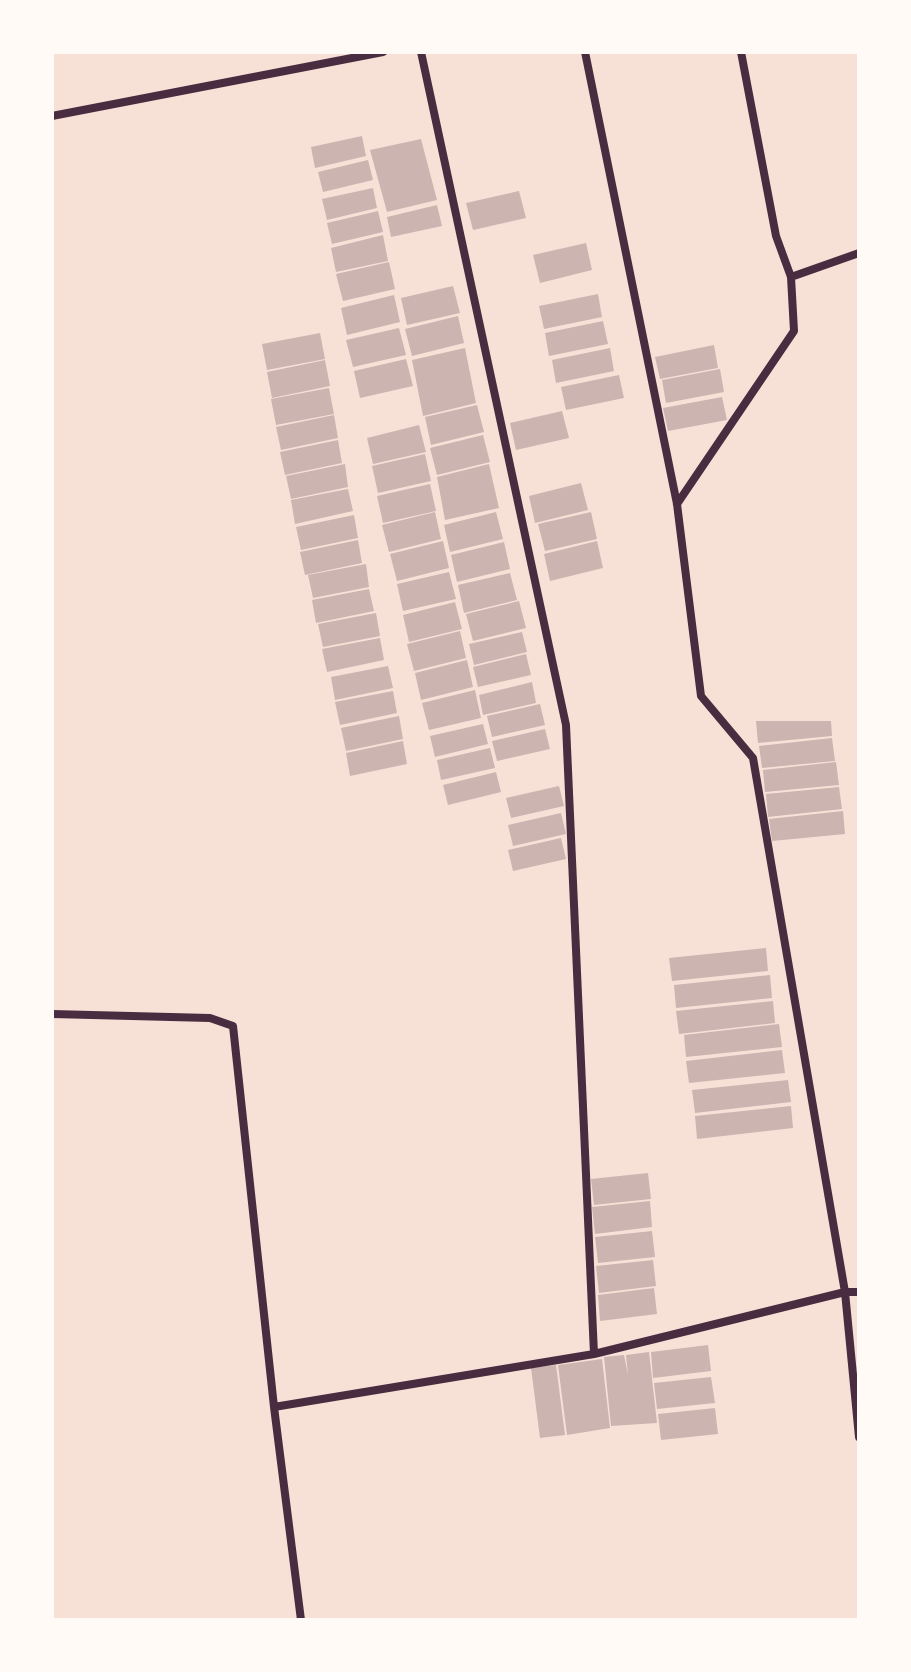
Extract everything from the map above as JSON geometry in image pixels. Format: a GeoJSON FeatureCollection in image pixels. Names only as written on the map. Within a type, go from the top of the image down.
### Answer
{"type":"FeatureCollection","features":[{"type":"Feature","properties":{"kind":"street"},"geometry":{"type":"LineString","coordinates":[[52,116],[383,52]]}},
{"type":"Feature","properties":{"kind":"street"},"geometry":{"type":"LineString","coordinates":[[421,52],[566,725],[594,1354]]}},
{"type":"Feature","properties":{"kind":"street"},"geometry":{"type":"LineString","coordinates":[[585,52],[677,504],[701,696],[753,758],[845,1292],[859,1437]]}},
{"type":"Feature","properties":{"kind":"street"},"geometry":{"type":"LineString","coordinates":[[677,504],[794,331],[791,277],[776,236],[741,52]]}},
{"type":"Feature","properties":{"kind":"street"},"geometry":{"type":"LineString","coordinates":[[791,277],[859,253]]}},
{"type":"Feature","properties":{"kind":"street"},"geometry":{"type":"LineString","coordinates":[[52,1014],[210,1018],[233,1026],[274,1407],[301,1620]]}},
{"type":"Feature","properties":{"kind":"street"},"geometry":{"type":"LineString","coordinates":[[274,1407],[594,1354],[845,1292],[859,1292]]}},
{"type":"Feature","properties":{"kind":"building"},"geometry":{"type":"Polygon","coordinates":[[[362,136],[366,156],[315,168],[311,147],[362,136]]]}},
{"type":"Feature","properties":{"kind":"building"},"geometry":{"type":"Polygon","coordinates":[[[421,139],[437,200],[387,212],[370,150],[421,139]]]}},
{"type":"Feature","properties":{"kind":"building"},"geometry":{"type":"Polygon","coordinates":[[[368,160],[373,180],[323,192],[318,172],[368,160]]]}},
{"type":"Feature","properties":{"kind":"building"},"geometry":{"type":"Polygon","coordinates":[[[373,188],[377,208],[327,220],[322,199],[373,188]]]}},
{"type":"Feature","properties":{"kind":"building"},"geometry":{"type":"Polygon","coordinates":[[[519,191],[526,218],[473,230],[466,203],[519,191]]]}},
{"type":"Feature","properties":{"kind":"building"},"geometry":{"type":"Polygon","coordinates":[[[437,205],[442,226],[391,237],[387,217],[437,205]]]}},
{"type":"Feature","properties":{"kind":"building"},"geometry":{"type":"Polygon","coordinates":[[[378,211],[383,232],[332,244],[327,223],[378,211]]]}},
{"type":"Feature","properties":{"kind":"building"},"geometry":{"type":"Polygon","coordinates":[[[383,235],[388,261],[336,272],[331,248],[383,235]]]}},
{"type":"Feature","properties":{"kind":"building"},"geometry":{"type":"Polygon","coordinates":[[[586,243],[592,270],[540,283],[533,255],[586,243]]]}},
{"type":"Feature","properties":{"kind":"building"},"geometry":{"type":"Polygon","coordinates":[[[389,262],[395,289],[343,301],[336,274],[389,262]]]}},
{"type":"Feature","properties":{"kind":"building"},"geometry":{"type":"Polygon","coordinates":[[[453,286],[460,313],[407,325],[401,298],[453,286]]]}},
{"type":"Feature","properties":{"kind":"building"},"geometry":{"type":"Polygon","coordinates":[[[598,294],[602,317],[544,329],[539,306],[598,294]]]}},
{"type":"Feature","properties":{"kind":"building"},"geometry":{"type":"Polygon","coordinates":[[[394,295],[400,322],[347,335],[341,308],[394,295]]]}},
{"type":"Feature","properties":{"kind":"building"},"geometry":{"type":"Polygon","coordinates":[[[458,316],[464,343],[412,356],[405,329],[458,316]]]}},
{"type":"Feature","properties":{"kind":"building"},"geometry":{"type":"Polygon","coordinates":[[[603,321],[608,344],[549,356],[545,333],[603,321]]]}},
{"type":"Feature","properties":{"kind":"building"},"geometry":{"type":"Polygon","coordinates":[[[399,328],[406,355],[353,367],[346,340],[399,328]]]}},
{"type":"Feature","properties":{"kind":"building"},"geometry":{"type":"Polygon","coordinates":[[[320,333],[325,359],[267,370],[262,344],[320,333]]]}},
{"type":"Feature","properties":{"kind":"building"},"geometry":{"type":"Polygon","coordinates":[[[714,345],[718,368],[660,379],[655,357],[714,345]]]}},
{"type":"Feature","properties":{"kind":"building"},"geometry":{"type":"Polygon","coordinates":[[[465,348],[476,403],[423,416],[412,360],[465,348]]]}},
{"type":"Feature","properties":{"kind":"building"},"geometry":{"type":"Polygon","coordinates":[[[610,348],[614,371],[556,383],[552,360],[610,348]]]}},
{"type":"Feature","properties":{"kind":"building"},"geometry":{"type":"Polygon","coordinates":[[[406,359],[413,386],[360,398],[354,371],[406,359]]]}},
{"type":"Feature","properties":{"kind":"building"},"geometry":{"type":"Polygon","coordinates":[[[325,360],[330,386],[272,398],[267,372],[325,360]]]}},
{"type":"Feature","properties":{"kind":"building"},"geometry":{"type":"Polygon","coordinates":[[[720,369],[724,392],[666,403],[662,380],[720,369]]]}},
{"type":"Feature","properties":{"kind":"building"},"geometry":{"type":"Polygon","coordinates":[[[619,375],[624,398],[566,410],[561,387],[619,375]]]}},
{"type":"Feature","properties":{"kind":"building"},"geometry":{"type":"Polygon","coordinates":[[[329,388],[334,414],[276,425],[271,399],[329,388]]]}},
{"type":"Feature","properties":{"kind":"building"},"geometry":{"type":"Polygon","coordinates":[[[722,397],[727,420],[668,431],[663,408],[722,397]]]}},
{"type":"Feature","properties":{"kind":"building"},"geometry":{"type":"Polygon","coordinates":[[[477,405],[484,432],[431,445],[425,417],[477,405]]]}},
{"type":"Feature","properties":{"kind":"building"},"geometry":{"type":"Polygon","coordinates":[[[562,411],[569,438],[516,450],[510,423],[562,411]]]}},
{"type":"Feature","properties":{"kind":"building"},"geometry":{"type":"Polygon","coordinates":[[[334,415],[338,438],[281,450],[276,427],[334,415]]]}},
{"type":"Feature","properties":{"kind":"building"},"geometry":{"type":"Polygon","coordinates":[[[419,425],[426,452],[373,464],[367,438],[419,425]]]}},
{"type":"Feature","properties":{"kind":"building"},"geometry":{"type":"Polygon","coordinates":[[[483,435],[490,462],[437,475],[430,448],[483,435]]]}},
{"type":"Feature","properties":{"kind":"building"},"geometry":{"type":"Polygon","coordinates":[[[338,440],[342,463],[285,475],[280,452],[338,440]]]}},
{"type":"Feature","properties":{"kind":"building"},"geometry":{"type":"Polygon","coordinates":[[[425,454],[431,481],[378,493],[372,466],[425,454]]]}},
{"type":"Feature","properties":{"kind":"building"},"geometry":{"type":"Polygon","coordinates":[[[345,464],[348,487],[291,499],[286,476],[345,464]]]}},
{"type":"Feature","properties":{"kind":"building"},"geometry":{"type":"Polygon","coordinates":[[[489,464],[499,508],[445,520],[437,477],[489,464]]]}},
{"type":"Feature","properties":{"kind":"building"},"geometry":{"type":"Polygon","coordinates":[[[581,483],[588,510],[535,523],[529,496],[581,483]]]}},
{"type":"Feature","properties":{"kind":"building"},"geometry":{"type":"Polygon","coordinates":[[[430,484],[436,511],[383,523],[377,496],[430,484]]]}},
{"type":"Feature","properties":{"kind":"building"},"geometry":{"type":"Polygon","coordinates":[[[348,489],[353,511],[295,524],[291,500],[348,489]]]}},
{"type":"Feature","properties":{"kind":"building"},"geometry":{"type":"Polygon","coordinates":[[[435,512],[441,539],[389,552],[382,525],[435,512]]]}},
{"type":"Feature","properties":{"kind":"building"},"geometry":{"type":"Polygon","coordinates":[[[496,512],[503,539],[450,552],[444,525],[496,512]]]}},
{"type":"Feature","properties":{"kind":"building"},"geometry":{"type":"Polygon","coordinates":[[[591,512],[597,539],[545,551],[538,524],[591,512]]]}},
{"type":"Feature","properties":{"kind":"building"},"geometry":{"type":"Polygon","coordinates":[[[354,515],[358,538],[301,550],[296,527],[354,515]]]}},
{"type":"Feature","properties":{"kind":"building"},"geometry":{"type":"Polygon","coordinates":[[[358,540],[362,563],[305,575],[300,552],[358,540]]]}},
{"type":"Feature","properties":{"kind":"building"},"geometry":{"type":"Polygon","coordinates":[[[443,541],[449,568],[397,581],[390,554],[443,541]]]}},
{"type":"Feature","properties":{"kind":"building"},"geometry":{"type":"Polygon","coordinates":[[[597,541],[603,568],[550,581],[544,554],[597,541]]]}},
{"type":"Feature","properties":{"kind":"building"},"geometry":{"type":"Polygon","coordinates":[[[504,542],[510,569],[457,582],[451,555],[504,542]]]}},
{"type":"Feature","properties":{"kind":"building"},"geometry":{"type":"Polygon","coordinates":[[[366,564],[369,587],[313,598],[308,575],[366,564]]]}},
{"type":"Feature","properties":{"kind":"building"},"geometry":{"type":"Polygon","coordinates":[[[449,572],[456,599],[403,611],[397,584],[449,572]]]}},
{"type":"Feature","properties":{"kind":"building"},"geometry":{"type":"Polygon","coordinates":[[[510,573],[517,600],[464,613],[458,585],[510,573]]]}},
{"type":"Feature","properties":{"kind":"building"},"geometry":{"type":"Polygon","coordinates":[[[369,589],[374,611],[316,623],[312,600],[369,589]]]}},
{"type":"Feature","properties":{"kind":"building"},"geometry":{"type":"Polygon","coordinates":[[[519,601],[526,628],[473,641],[466,614],[519,601]]]}},
{"type":"Feature","properties":{"kind":"building"},"geometry":{"type":"Polygon","coordinates":[[[455,602],[462,629],[409,642],[403,615],[455,602]]]}},
{"type":"Feature","properties":{"kind":"building"},"geometry":{"type":"Polygon","coordinates":[[[376,613],[380,636],[323,647],[318,624],[376,613]]]}},
{"type":"Feature","properties":{"kind":"building"},"geometry":{"type":"Polygon","coordinates":[[[460,631],[466,658],[414,671],[407,644],[460,631]]]}},
{"type":"Feature","properties":{"kind":"building"},"geometry":{"type":"Polygon","coordinates":[[[522,632],[527,652],[474,665],[469,644],[522,632]]]}},
{"type":"Feature","properties":{"kind":"building"},"geometry":{"type":"Polygon","coordinates":[[[380,638],[384,660],[327,672],[322,649],[380,638]]]}},
{"type":"Feature","properties":{"kind":"building"},"geometry":{"type":"Polygon","coordinates":[[[526,654],[531,675],[478,687],[473,667],[526,654]]]}},
{"type":"Feature","properties":{"kind":"building"},"geometry":{"type":"Polygon","coordinates":[[[467,660],[473,687],[421,700],[415,673],[467,660]]]}},
{"type":"Feature","properties":{"kind":"building"},"geometry":{"type":"Polygon","coordinates":[[[388,666],[393,688],[335,700],[331,677],[388,666]]]}},
{"type":"Feature","properties":{"kind":"building"},"geometry":{"type":"Polygon","coordinates":[[[532,682],[536,703],[483,715],[479,695],[532,682]]]}},
{"type":"Feature","properties":{"kind":"building"},"geometry":{"type":"Polygon","coordinates":[[[475,690],[481,718],[429,730],[422,703],[475,690]]]}},
{"type":"Feature","properties":{"kind":"building"},"geometry":{"type":"Polygon","coordinates":[[[393,691],[397,713],[340,725],[335,702],[393,691]]]}},
{"type":"Feature","properties":{"kind":"building"},"geometry":{"type":"Polygon","coordinates":[[[540,704],[545,725],[492,737],[487,716],[540,704]]]}},
{"type":"Feature","properties":{"kind":"building"},"geometry":{"type":"Polygon","coordinates":[[[399,716],[403,739],[346,751],[341,728],[399,716]]]}},
{"type":"Feature","properties":{"kind":"building"},"geometry":{"type":"Polygon","coordinates":[[[756,721],[831,721],[832,736],[758,743],[756,721]]]}},
{"type":"Feature","properties":{"kind":"building"},"geometry":{"type":"Polygon","coordinates":[[[483,724],[488,744],[435,757],[430,736],[483,724]]]}},
{"type":"Feature","properties":{"kind":"building"},"geometry":{"type":"Polygon","coordinates":[[[545,729],[550,749],[497,761],[492,741],[545,729]]]}},
{"type":"Feature","properties":{"kind":"building"},"geometry":{"type":"Polygon","coordinates":[[[832,738],[835,761],[762,768],[759,746],[832,738]]]}},
{"type":"Feature","properties":{"kind":"building"},"geometry":{"type":"Polygon","coordinates":[[[403,741],[407,764],[350,776],[346,753],[403,741]]]}},
{"type":"Feature","properties":{"kind":"building"},"geometry":{"type":"Polygon","coordinates":[[[490,748],[495,768],[441,780],[437,760],[490,748]]]}},
{"type":"Feature","properties":{"kind":"building"},"geometry":{"type":"Polygon","coordinates":[[[836,762],[839,785],[765,792],[763,770],[836,762]]]}},
{"type":"Feature","properties":{"kind":"building"},"geometry":{"type":"Polygon","coordinates":[[[496,772],[501,792],[448,805],[443,785],[496,772]]]}},
{"type":"Feature","properties":{"kind":"building"},"geometry":{"type":"Polygon","coordinates":[[[559,786],[564,806],[511,818],[506,798],[559,786]]]}},
{"type":"Feature","properties":{"kind":"building"},"geometry":{"type":"Polygon","coordinates":[[[839,787],[842,809],[768,817],[766,794],[839,787]]]}},
{"type":"Feature","properties":{"kind":"building"},"geometry":{"type":"Polygon","coordinates":[[[843,811],[845,834],[772,841],[769,819],[843,811]]]}},
{"type":"Feature","properties":{"kind":"building"},"geometry":{"type":"Polygon","coordinates":[[[561,813],[566,834],[513,846],[508,825],[561,813]]]}},
{"type":"Feature","properties":{"kind":"building"},"geometry":{"type":"Polygon","coordinates":[[[561,838],[566,859],[513,871],[508,850],[561,838]]]}},
{"type":"Feature","properties":{"kind":"building"},"geometry":{"type":"Polygon","coordinates":[[[766,948],[768,971],[672,981],[669,958],[766,948]]]}},
{"type":"Feature","properties":{"kind":"building"},"geometry":{"type":"Polygon","coordinates":[[[770,975],[772,998],[676,1008],[674,985],[770,975]]]}},
{"type":"Feature","properties":{"kind":"building"},"geometry":{"type":"Polygon","coordinates":[[[773,1001],[775,1023],[679,1034],[676,1011],[773,1001]]]}},
{"type":"Feature","properties":{"kind":"building"},"geometry":{"type":"Polygon","coordinates":[[[779,1024],[782,1047],[686,1057],[684,1035],[779,1024]]]}},
{"type":"Feature","properties":{"kind":"building"},"geometry":{"type":"Polygon","coordinates":[[[782,1050],[785,1073],[689,1083],[686,1061],[782,1050]]]}},
{"type":"Feature","properties":{"kind":"building"},"geometry":{"type":"Polygon","coordinates":[[[788,1080],[791,1102],[695,1113],[692,1090],[788,1080]]]}},
{"type":"Feature","properties":{"kind":"building"},"geometry":{"type":"Polygon","coordinates":[[[791,1106],[793,1128],[697,1139],[695,1116],[791,1106]]]}},
{"type":"Feature","properties":{"kind":"building"},"geometry":{"type":"Polygon","coordinates":[[[648,1173],[651,1199],[594,1205],[591,1179],[648,1173]]]}},
{"type":"Feature","properties":{"kind":"building"},"geometry":{"type":"Polygon","coordinates":[[[650,1201],[652,1227],[595,1234],[592,1207],[650,1201]]]}},
{"type":"Feature","properties":{"kind":"building"},"geometry":{"type":"Polygon","coordinates":[[[652,1231],[655,1257],[598,1263],[595,1237],[652,1231]]]}},
{"type":"Feature","properties":{"kind":"building"},"geometry":{"type":"Polygon","coordinates":[[[653,1260],[656,1286],[599,1293],[596,1266],[653,1260]]]}},
{"type":"Feature","properties":{"kind":"building"},"geometry":{"type":"Polygon","coordinates":[[[654,1288],[657,1314],[600,1321],[598,1295],[654,1288]]]}},
{"type":"Feature","properties":{"kind":"building"},"geometry":{"type":"Polygon","coordinates":[[[708,1345],[711,1371],[653,1378],[651,1352],[708,1345]]]}},
{"type":"Feature","properties":{"kind":"building"},"geometry":{"type":"Polygon","coordinates":[[[649,1352],[657,1423],[611,1426],[604,1357],[624,1355],[628,1375],[626,1355],[649,1352]]]}},
{"type":"Feature","properties":{"kind":"building"},"geometry":{"type":"Polygon","coordinates":[[[602,1359],[610,1428],[567,1435],[558,1365],[602,1359]]]}},
{"type":"Feature","properties":{"kind":"building"},"geometry":{"type":"Polygon","coordinates":[[[556,1365],[565,1435],[540,1438],[531,1368],[556,1365]]]}},
{"type":"Feature","properties":{"kind":"building"},"geometry":{"type":"Polygon","coordinates":[[[711,1377],[715,1403],[657,1409],[654,1383],[711,1377]]]}},
{"type":"Feature","properties":{"kind":"building"},"geometry":{"type":"Polygon","coordinates":[[[715,1408],[718,1434],[661,1440],[658,1414],[715,1408]]]}}]}
